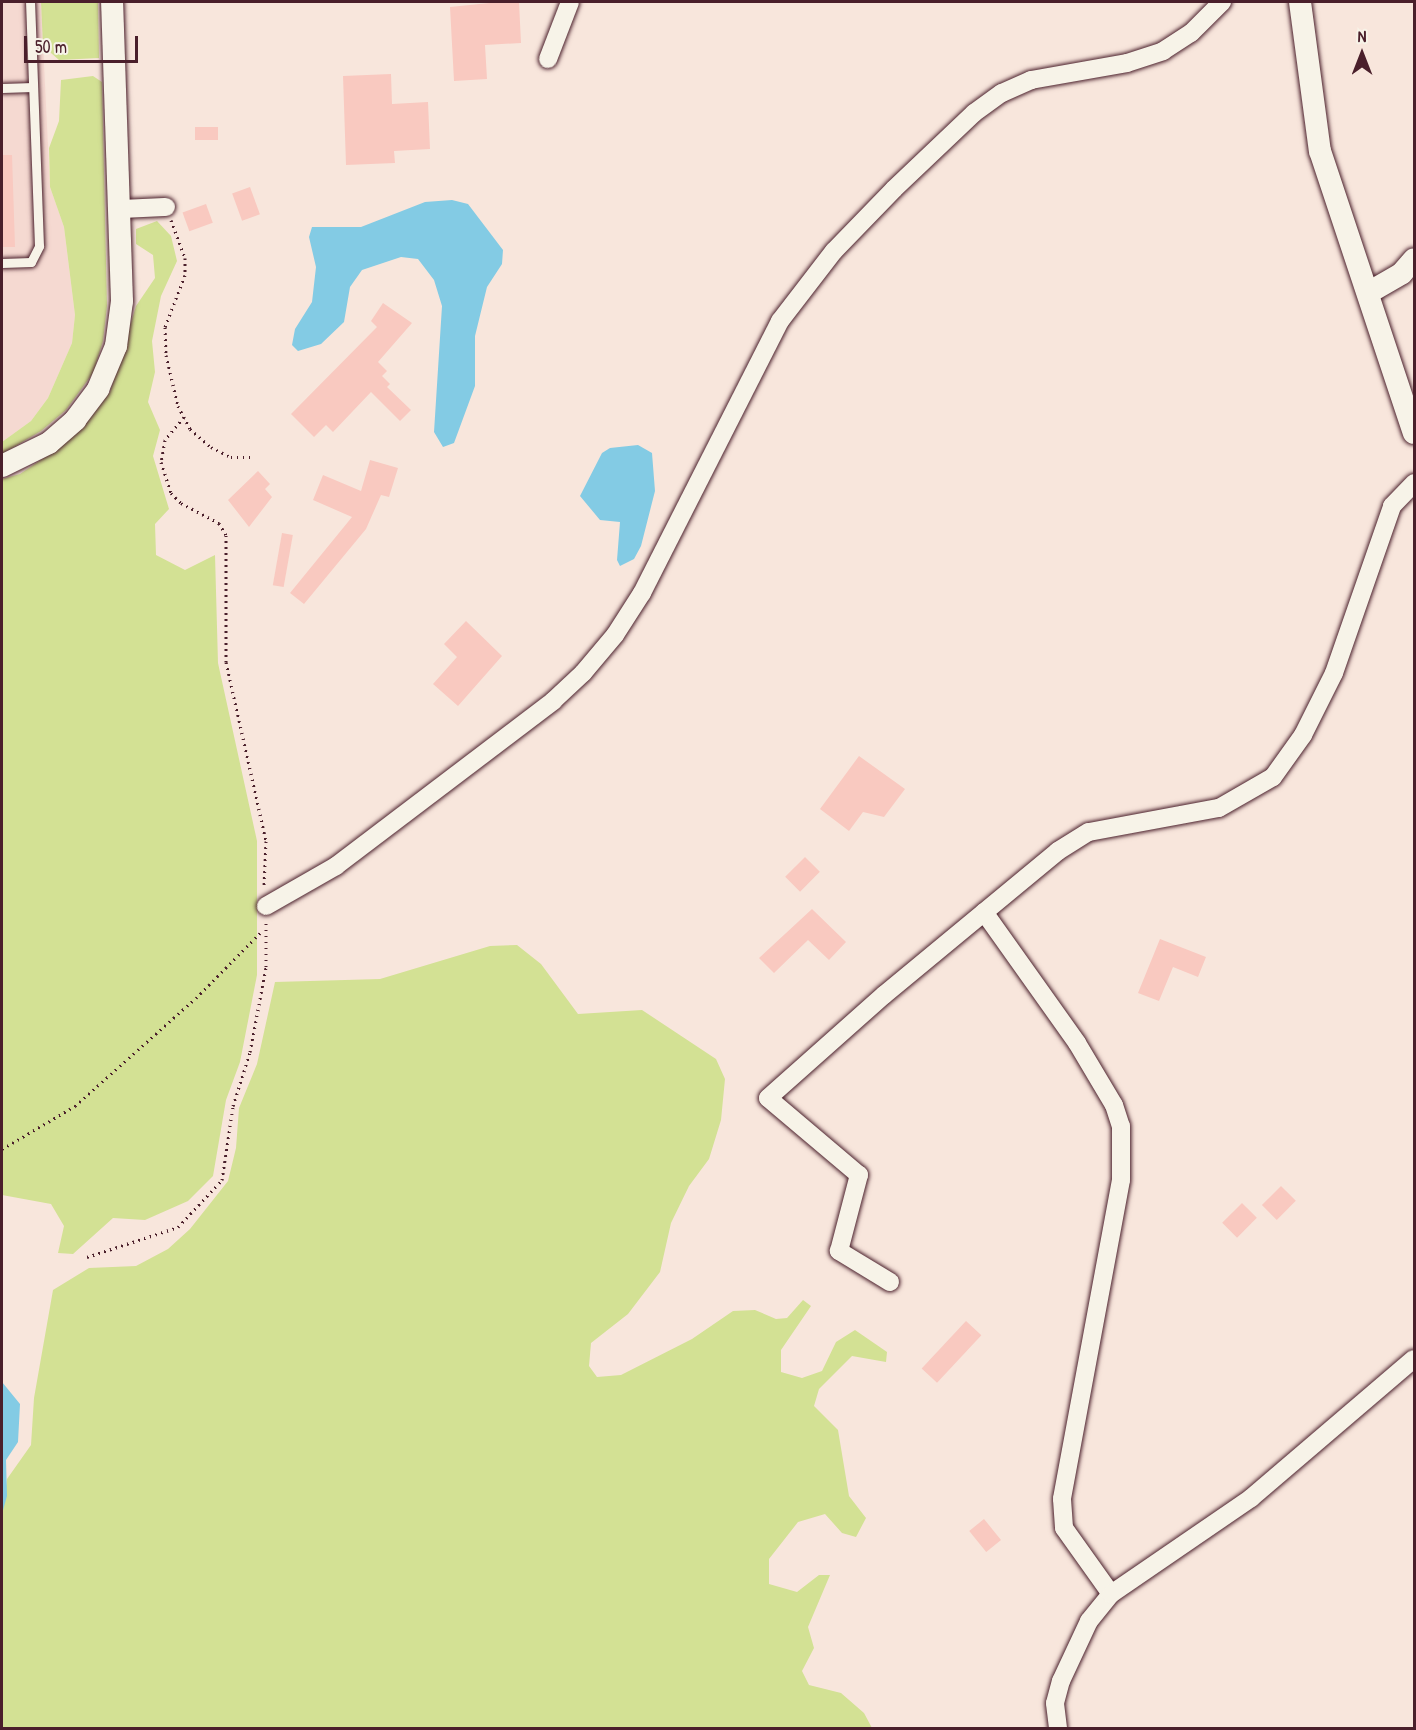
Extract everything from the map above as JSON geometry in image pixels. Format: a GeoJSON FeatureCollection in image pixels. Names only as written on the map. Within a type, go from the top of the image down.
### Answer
{"type":"FeatureCollection","features":[{"type":"Feature","properties":{"kind":"street"},"geometry":{"type":"LineString","coordinates":[[2,466],[50,443],[75,420],[98,389],[116,346],[122,301],[112,2]]}},
{"type":"Feature","properties":{"kind":"street"},"geometry":{"type":"LineString","coordinates":[[548,58],[570,2]]}},
{"type":"Feature","properties":{"kind":"street"},"geometry":{"type":"LineString","coordinates":[[266,906],[336,866],[553,701],[583,673],[615,635],[642,592],[780,321],[834,251],[894,189],[974,113],[1002,93],[1031,80],[1127,63],[1163,51],[1191,33],[1222,2]]}},
{"type":"Feature","properties":{"kind":"street"},"geometry":{"type":"LineString","coordinates":[[1300,2],[1320,151],[1414,433]]}},
{"type":"Feature","properties":{"kind":"street"},"geometry":{"type":"LineString","coordinates":[[120,209],[166,207]]}},
{"type":"Feature","properties":{"kind":"street"},"geometry":{"type":"LineString","coordinates":[[1368,293],[1402,273],[1414,259]]}},
{"type":"Feature","properties":{"kind":"street"},"geometry":{"type":"LineString","coordinates":[[890,1282],[839,1251],[859,1175],[768,1098],[1058,851],[1089,832],[1219,808],[1273,777],[1303,735],[1334,673],[1392,506],[1414,483]]}},
{"type":"Feature","properties":{"kind":"street"},"geometry":{"type":"LineString","coordinates":[[984,912],[1077,1043],[1114,1105],[1121,1126],[1121,1180],[1062,1499],[1064,1528],[1111,1594]]}},
{"type":"Feature","properties":{"kind":"street"},"geometry":{"type":"LineString","coordinates":[[1058,1728],[1055,1703],[1061,1681],[1089,1621],[1111,1594],[1251,1498],[1414,1359]]}},
{"type":"Feature","properties":{"kind":"lane"},"geometry":{"type":"LineString","coordinates":[[2,263],[31,262],[39,246],[30,2]]}},
{"type":"Feature","properties":{"kind":"lane"},"geometry":{"type":"LineString","coordinates":[[2,88],[33,87]]}},
{"type":"Feature","properties":{"kind":"path"},"geometry":{"type":"LineString","coordinates":[[166,207],[185,258],[185,275],[165,327],[166,355],[184,417],[190,429],[211,447],[231,457],[253,457]]}},
{"type":"Feature","properties":{"kind":"path"},"geometry":{"type":"LineString","coordinates":[[87,1257],[178,1227],[222,1180],[233,1106],[250,1052],[266,967],[266,841],[226,662],[226,535],[219,523],[181,503],[171,493],[161,462],[165,440],[184,417]]}},
{"type":"Feature","properties":{"kind":"path"},"geometry":{"type":"LineString","coordinates":[[2,1149],[75,1106],[196,998],[262,931]]}},
{"type":"Feature","properties":{"kind":"shaded area"},"geometry":{"type":"Polygon","coordinates":[[[2,2],[41,2],[50,187],[64,227],[75,315],[72,343],[48,398],[31,421],[2,442],[2,2]]]}},
{"type":"Feature","properties":{"kind":"green space"},"geometry":{"type":"Polygon","coordinates":[[[41,2],[98,2],[99,58],[59,60],[43,46],[41,2]]]}},
{"type":"Feature","properties":{"kind":"green space"},"geometry":{"type":"Polygon","coordinates":[[[93,76],[102,82],[107,306],[103,341],[93,373],[66,410],[41,431],[2,454],[2,442],[31,421],[48,398],[72,343],[75,315],[64,227],[50,187],[49,148],[59,121],[61,80],[93,76]]]}},
{"type":"Feature","properties":{"kind":"green space"},"geometry":{"type":"Polygon","coordinates":[[[157,221],[171,236],[177,261],[161,296],[152,341],[155,372],[148,402],[160,430],[153,456],[169,509],[155,524],[156,555],[185,570],[215,555],[218,663],[257,841],[257,975],[240,1062],[226,1100],[213,1176],[188,1201],[145,1220],[113,1218],[73,1254],[58,1253],[64,1226],[51,1204],[2,1195],[2,479],[20,474],[54,451],[84,426],[110,392],[136,306],[155,278],[153,255],[136,244],[136,229],[157,221]]]}},
{"type":"Feature","properties":{"kind":"green space"},"geometry":{"type":"Polygon","coordinates":[[[517,945],[541,964],[578,1014],[642,1010],[716,1059],[725,1079],[721,1120],[709,1159],[689,1186],[671,1223],[660,1272],[628,1314],[591,1343],[589,1366],[597,1377],[621,1375],[692,1339],[733,1311],[755,1310],[776,1319],[787,1318],[803,1300],[811,1306],[781,1350],[781,1372],[802,1378],[822,1371],[836,1342],[855,1330],[887,1352],[886,1362],[852,1356],[819,1389],[814,1406],[838,1430],[849,1496],[866,1518],[856,1537],[842,1533],[825,1514],[798,1522],[769,1559],[769,1584],[797,1592],[819,1575],[830,1575],[808,1627],[814,1648],[802,1671],[809,1685],[841,1693],[864,1713],[872,1728],[2,1728],[2,1514],[7,1479],[31,1445],[34,1398],[53,1290],[89,1268],[136,1266],[168,1249],[190,1229],[228,1181],[236,1148],[239,1108],[257,1064],[275,982],[380,979],[490,946],[517,945]]]}},
{"type":"Feature","properties":{"kind":"water"},"geometry":{"type":"Polygon","coordinates":[[[452,200],[468,204],[503,250],[502,264],[487,287],[475,336],[475,386],[454,443],[443,447],[434,432],[442,306],[434,280],[418,259],[401,257],[362,270],[350,287],[344,322],[321,344],[298,351],[292,345],[295,329],[312,302],[316,267],[309,237],[312,227],[361,227],[425,202],[452,200]]]}},
{"type":"Feature","properties":{"kind":"water"},"geometry":{"type":"Polygon","coordinates":[[[638,445],[652,453],[655,491],[641,546],[634,559],[620,566],[617,560],[620,522],[600,520],[580,496],[602,453],[610,448],[638,445]]]}},
{"type":"Feature","properties":{"kind":"water"},"geometry":{"type":"Polygon","coordinates":[[[2,1382],[20,1404],[18,1442],[6,1460],[7,1496],[2,1514],[2,1382]]]}},
{"type":"Feature","properties":{"kind":"building"},"geometry":{"type":"Polygon","coordinates":[[[519,2],[521,43],[485,45],[487,79],[454,81],[450,7],[519,2]]]}},
{"type":"Feature","properties":{"kind":"building"},"geometry":{"type":"Polygon","coordinates":[[[391,74],[392,104],[428,102],[430,149],[394,151],[395,163],[346,165],[343,76],[391,74]]]}},
{"type":"Feature","properties":{"kind":"building"},"geometry":{"type":"Polygon","coordinates":[[[195,127],[218,127],[218,140],[195,140],[195,127]]]}},
{"type":"Feature","properties":{"kind":"building"},"geometry":{"type":"Polygon","coordinates":[[[2,155],[12,155],[15,247],[2,247],[2,155]]]}},
{"type":"Feature","properties":{"kind":"building"},"geometry":{"type":"Polygon","coordinates":[[[250,187],[260,214],[242,221],[232,193],[250,187]]]}},
{"type":"Feature","properties":{"kind":"building"},"geometry":{"type":"Polygon","coordinates":[[[206,204],[213,223],[189,231],[183,213],[206,204]]]}},
{"type":"Feature","properties":{"kind":"building"},"geometry":{"type":"Polygon","coordinates":[[[383,303],[412,323],[378,362],[387,371],[382,376],[390,384],[387,387],[411,410],[400,421],[371,392],[333,432],[326,425],[314,437],[291,414],[377,327],[371,321],[383,303]]]}},
{"type":"Feature","properties":{"kind":"building"},"geometry":{"type":"Polygon","coordinates":[[[370,460],[398,468],[389,497],[381,495],[366,529],[304,604],[290,593],[352,517],[313,500],[323,475],[361,491],[370,460]]]}},
{"type":"Feature","properties":{"kind":"building"},"geometry":{"type":"Polygon","coordinates":[[[258,471],[270,484],[265,489],[272,497],[249,527],[228,500],[258,471]]]}},
{"type":"Feature","properties":{"kind":"building"},"geometry":{"type":"Polygon","coordinates":[[[282,533],[293,535],[284,587],[273,585],[282,533]]]}},
{"type":"Feature","properties":{"kind":"building"},"geometry":{"type":"Polygon","coordinates":[[[466,621],[502,656],[458,706],[433,684],[457,657],[444,644],[466,621]]]}},
{"type":"Feature","properties":{"kind":"building"},"geometry":{"type":"Polygon","coordinates":[[[859,756],[905,789],[884,817],[863,812],[849,831],[820,809],[859,756]]]}},
{"type":"Feature","properties":{"kind":"building"},"geometry":{"type":"Polygon","coordinates":[[[805,857],[820,872],[800,892],[785,877],[805,857]]]}},
{"type":"Feature","properties":{"kind":"building"},"geometry":{"type":"Polygon","coordinates":[[[812,909],[846,942],[829,960],[808,940],[774,973],[759,958],[812,909]]]}},
{"type":"Feature","properties":{"kind":"building"},"geometry":{"type":"Polygon","coordinates":[[[1160,939],[1206,957],[1198,977],[1173,967],[1159,1001],[1138,993],[1160,939]]]}},
{"type":"Feature","properties":{"kind":"building"},"geometry":{"type":"Polygon","coordinates":[[[1281,1186],[1296,1201],[1277,1220],[1262,1205],[1281,1186]]]}},
{"type":"Feature","properties":{"kind":"building"},"geometry":{"type":"Polygon","coordinates":[[[1242,1203],[1257,1218],[1237,1238],[1222,1223],[1242,1203]]]}},
{"type":"Feature","properties":{"kind":"building"},"geometry":{"type":"Polygon","coordinates":[[[966,1321],[981,1335],[937,1383],[922,1369],[966,1321]]]}},
{"type":"Feature","properties":{"kind":"building"},"geometry":{"type":"Polygon","coordinates":[[[984,1519],[1001,1540],[986,1552],[969,1531],[984,1519]]]}}]}
